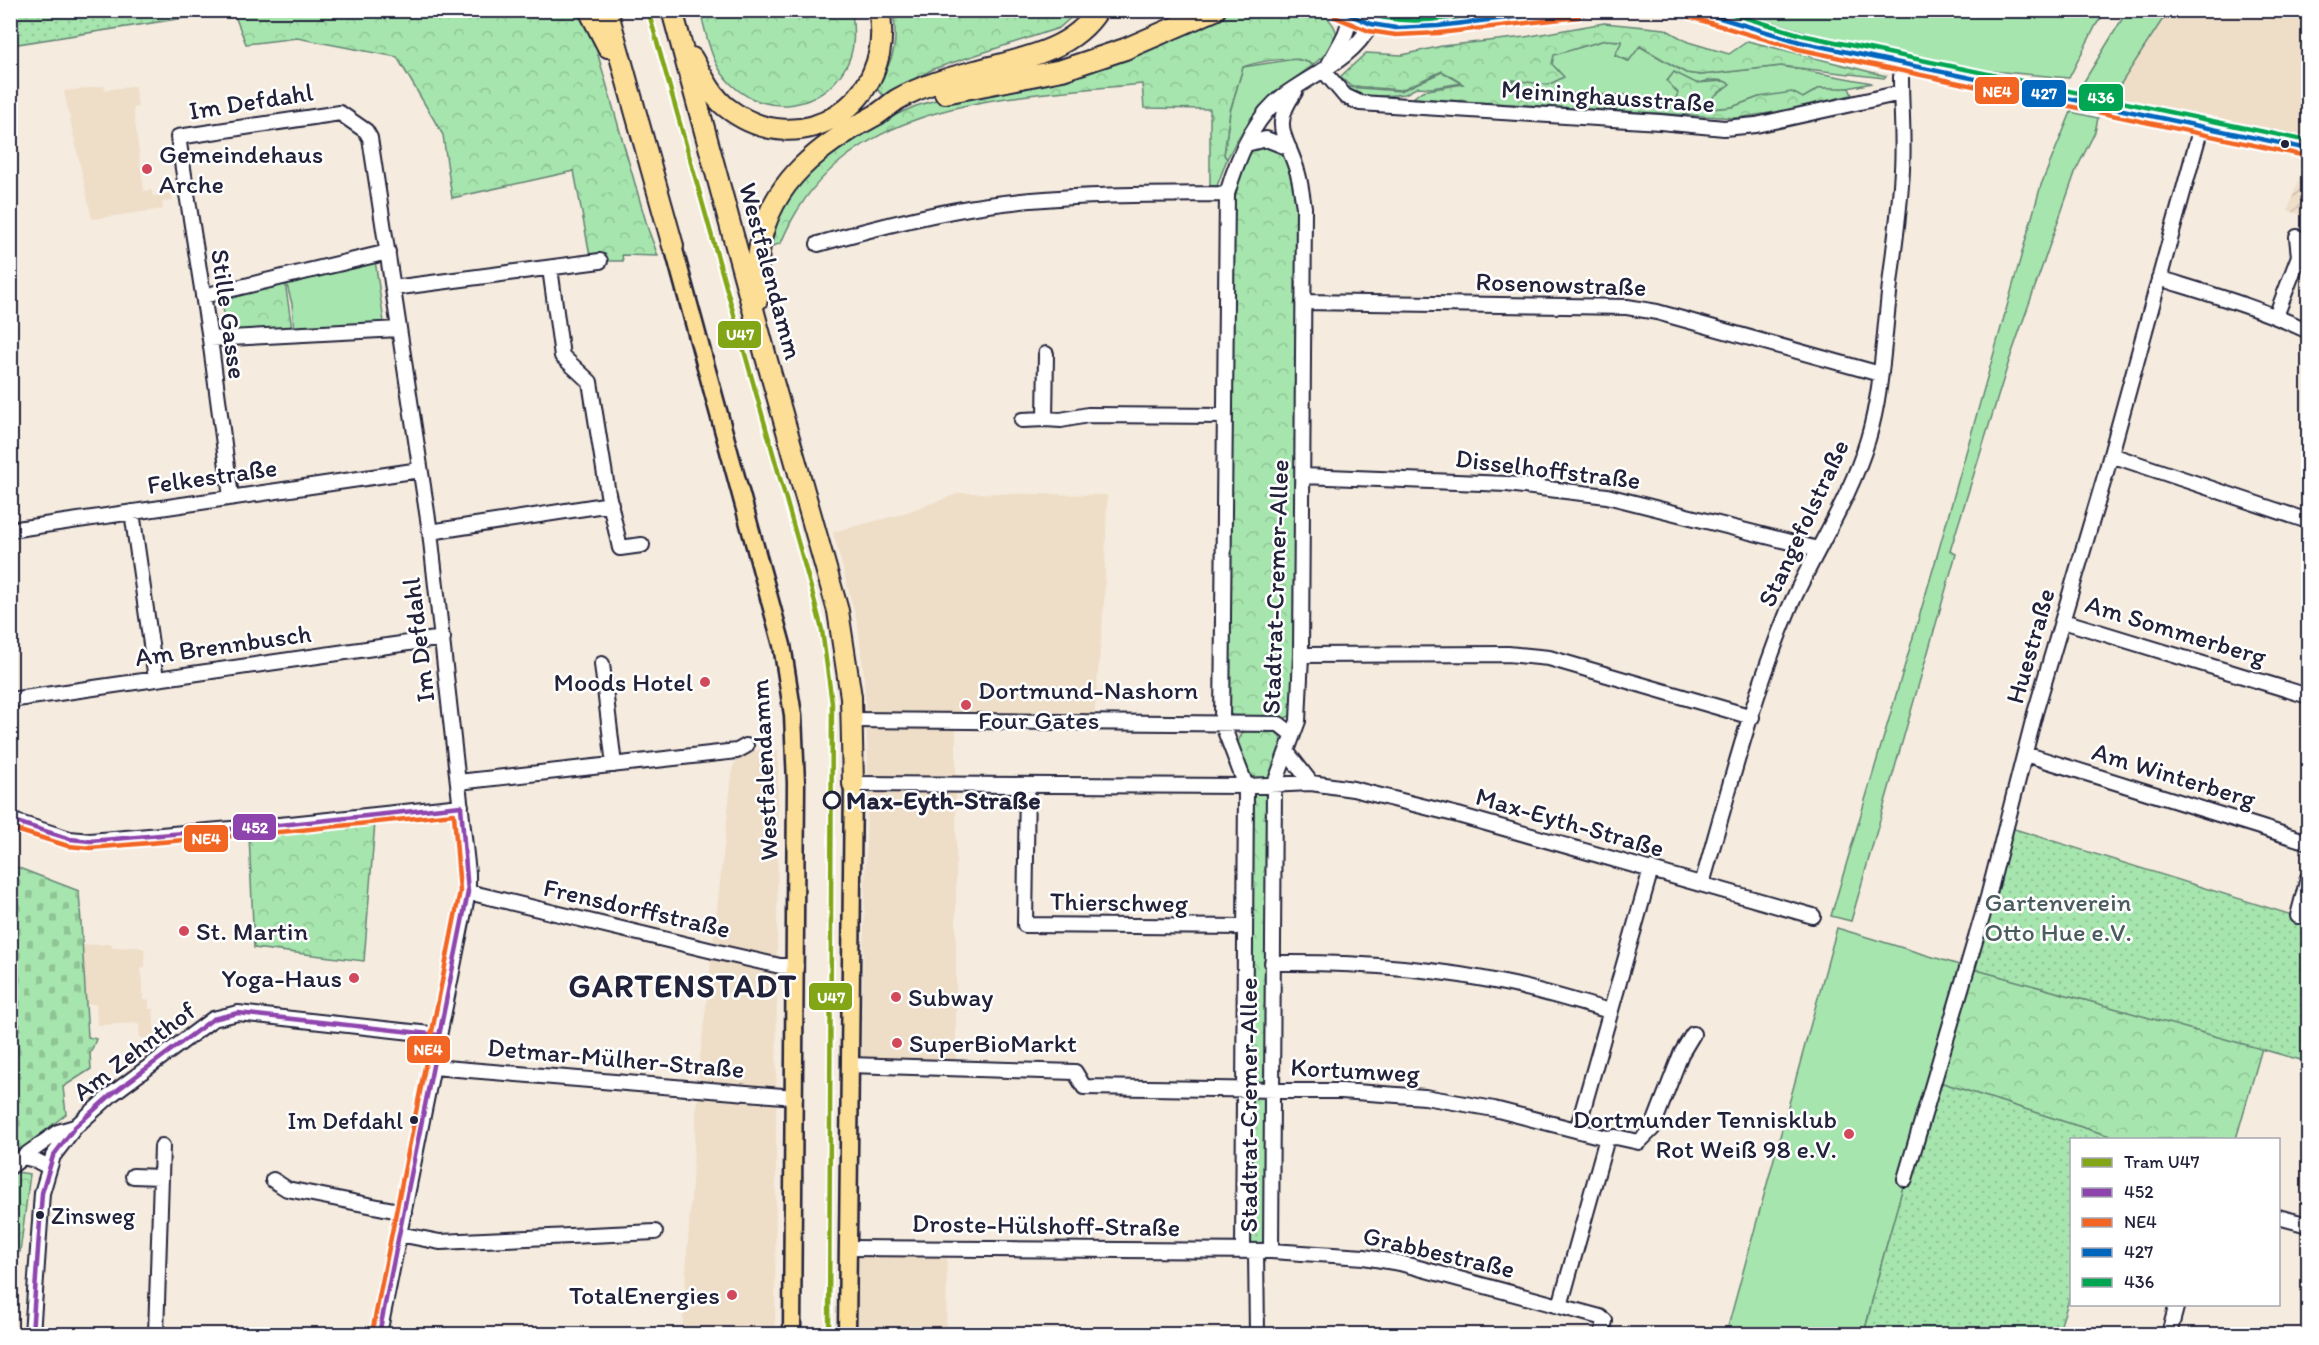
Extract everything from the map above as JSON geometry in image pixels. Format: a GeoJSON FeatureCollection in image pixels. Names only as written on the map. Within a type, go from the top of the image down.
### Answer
{"type":"FeatureCollection","features":[{"type":"Feature","properties":{"kind":"highway"},"geometry":{"type":"LineString","coordinates":[[589,10],[609,49],[622,65]]}},
{"type":"Feature","properties":{"kind":"highway","name":"Westfalendamm"},"geometry":{"type":"LineString","coordinates":[[607,10],[673,246]]}},
{"type":"Feature","properties":{"kind":"highway","name":"Westfalendamm"},"geometry":{"type":"LineString","coordinates":[[672,10],[756,321],[838,611],[852,720],[853,784]]}},
{"type":"Feature","properties":{"kind":"highway"},"geometry":{"type":"LineString","coordinates":[[678,32],[710,88],[724,105],[740,117],[761,126],[785,130],[804,129],[822,124],[839,115],[857,99],[869,83],[877,64],[881,44],[879,10]]}},
{"type":"Feature","properties":{"kind":"highway"},"geometry":{"type":"LineString","coordinates":[[879,113],[957,90],[1062,70],[1125,49],[1215,10]]}},
{"type":"Feature","properties":{"kind":"highway"},"geometry":{"type":"LineString","coordinates":[[756,321],[760,245],[769,214],[779,195],[799,168],[820,149],[898,99],[926,87],[1064,44],[1084,29],[1096,14]]}},
{"type":"Feature","properties":{"kind":"main road","name":"Westfalendamm"},"geometry":{"type":"LineString","coordinates":[[673,246],[767,583],[787,667],[796,745],[792,1335]]}},
{"type":"Feature","properties":{"kind":"main road","name":"Westfalendamm"},"geometry":{"type":"LineString","coordinates":[[847,1335],[853,784]]}},
{"type":"Feature","properties":{"kind":"street"},"geometry":{"type":"LineString","coordinates":[[1345,14],[1371,24],[1409,28],[1578,10]]}},
{"type":"Feature","properties":{"kind":"street"},"geometry":{"type":"LineString","coordinates":[[1692,10],[1800,42],[2308,148]]}},
{"type":"Feature","properties":{"kind":"street","name":"Stadtrat-Cremer-Allee"},"geometry":{"type":"LineString","coordinates":[[1325,68],[1345,35],[1345,14]]}},
{"type":"Feature","properties":{"kind":"street","name":"Stadtrat-Cremer-Allee"},"geometry":{"type":"LineString","coordinates":[[1257,1251],[1245,1090],[1246,786],[1222,723],[1227,194],[1235,167],[1260,120],[1276,102],[1325,68],[1341,60],[1366,34],[1371,24]]}},
{"type":"Feature","properties":{"kind":"street","name":"Stangefolstraße"},"geometry":{"type":"LineString","coordinates":[[1702,884],[1769,662],[1789,610],[1852,483],[1868,439],[1876,406],[1902,168],[1902,64]]}},
{"type":"Feature","properties":{"kind":"street","name":"Meininghausstraße"},"geometry":{"type":"LineString","coordinates":[[1325,68],[1345,96],[1359,103],[1724,128],[1776,121],[1901,93]]}},
{"type":"Feature","properties":{"kind":"street","name":"Stadtrat-Cremer-Allee"},"geometry":{"type":"LineString","coordinates":[[1257,1251],[1271,1091],[1274,786],[1298,721],[1301,655],[1304,207],[1298,174],[1282,131],[1281,119],[1285,107],[1298,87]]}},
{"type":"Feature","properties":{"kind":"street","name":"Im Defdahl"},"geometry":{"type":"LineString","coordinates":[[178,137],[340,113],[366,131],[370,138],[430,532],[468,873],[468,892],[378,1335]]}},
{"type":"Feature","properties":{"kind":"street","name":"Huestraße"},"geometry":{"type":"LineString","coordinates":[[1905,1179],[1994,877],[2035,712],[2111,455],[2201,127]]}},
{"type":"Feature","properties":{"kind":"street","name":"Stille Gasse"},"geometry":{"type":"LineString","coordinates":[[178,137],[209,295],[210,339],[231,497]]}},
{"type":"Feature","properties":{"kind":"street"},"geometry":{"type":"LineString","coordinates":[[1246,144],[1266,139],[1289,147]]}},
{"type":"Feature","properties":{"kind":"street"},"geometry":{"type":"LineString","coordinates":[[818,244],[901,222],[988,205],[1080,196],[1227,194]]}},
{"type":"Feature","properties":{"kind":"street"},"geometry":{"type":"LineString","coordinates":[[2276,316],[2299,256],[2297,237]]}},
{"type":"Feature","properties":{"kind":"street"},"geometry":{"type":"LineString","coordinates":[[209,295],[388,252]]}},
{"type":"Feature","properties":{"kind":"street"},"geometry":{"type":"LineString","coordinates":[[393,288],[600,261]]}},
{"type":"Feature","properties":{"kind":"street"},"geometry":{"type":"LineString","coordinates":[[550,268],[562,356],[590,382],[620,548],[642,545]]}},
{"type":"Feature","properties":{"kind":"street"},"geometry":{"type":"LineString","coordinates":[[2159,278],[2233,300],[2308,331]]}},
{"type":"Feature","properties":{"kind":"street","name":"Rosenowstraße"},"geometry":{"type":"LineString","coordinates":[[1303,302],[1627,307],[1657,312],[1880,374]]}},
{"type":"Feature","properties":{"kind":"street"},"geometry":{"type":"LineString","coordinates":[[210,339],[399,329]]}},
{"type":"Feature","properties":{"kind":"street"},"geometry":{"type":"LineString","coordinates":[[1045,419],[1046,354]]}},
{"type":"Feature","properties":{"kind":"street"},"geometry":{"type":"LineString","coordinates":[[1022,420],[1061,420],[1088,415],[1225,416]]}},
{"type":"Feature","properties":{"kind":"street"},"geometry":{"type":"LineString","coordinates":[[2111,455],[2308,521]]}},
{"type":"Feature","properties":{"kind":"street","name":"Felkestraße"},"geometry":{"type":"LineString","coordinates":[[10,530],[420,471]]}},
{"type":"Feature","properties":{"kind":"street","name":"Disselhoffstraße"},"geometry":{"type":"LineString","coordinates":[[1303,476],[1507,484],[1607,496],[1818,549]]}},
{"type":"Feature","properties":{"kind":"street"},"geometry":{"type":"LineString","coordinates":[[430,532],[611,504]]}},
{"type":"Feature","properties":{"kind":"street"},"geometry":{"type":"LineString","coordinates":[[132,512],[156,679]]}},
{"type":"Feature","properties":{"kind":"street","name":"Am Sommerberg"},"geometry":{"type":"LineString","coordinates":[[2063,621],[2308,696]]}},
{"type":"Feature","properties":{"kind":"street","name":"Am Brennbusch"},"geometry":{"type":"LineString","coordinates":[[10,700],[443,638]]}},
{"type":"Feature","properties":{"kind":"street"},"geometry":{"type":"LineString","coordinates":[[1301,655],[1508,654],[1549,658],[1752,717]]}},
{"type":"Feature","properties":{"kind":"street"},"geometry":{"type":"LineString","coordinates":[[602,664],[614,765]]}},
{"type":"Feature","properties":{"kind":"street"},"geometry":{"type":"LineString","coordinates":[[852,720],[1279,724],[1293,735]]}},
{"type":"Feature","properties":{"kind":"street"},"geometry":{"type":"LineString","coordinates":[[458,782],[737,751],[746,746]]}},
{"type":"Feature","properties":{"kind":"street"},"geometry":{"type":"LineString","coordinates":[[1287,752],[1311,783]]}},
{"type":"Feature","properties":{"kind":"street","name":"Am Winterberg"},"geometry":{"type":"LineString","coordinates":[[2025,754],[2308,842]]}},
{"type":"Feature","properties":{"kind":"street","name":"Max-Eyth-Straße"},"geometry":{"type":"LineString","coordinates":[[853,784],[1274,786],[1311,783],[1353,789],[1385,797],[1651,869],[1813,916]]}},
{"type":"Feature","properties":{"kind":"street","name":"Thierschweg"},"geometry":{"type":"LineString","coordinates":[[1027,785],[1025,925],[1245,927]]}},
{"type":"Feature","properties":{"kind":"street"},"geometry":{"type":"LineString","coordinates":[[10,820],[70,838],[90,841],[290,825],[461,806]]}},
{"type":"Feature","properties":{"kind":"street"},"geometry":{"type":"LineString","coordinates":[[1577,1130],[1651,869]]}},
{"type":"Feature","properties":{"kind":"street"},"geometry":{"type":"LineString","coordinates":[[2298,916],[2308,878]]}},
{"type":"Feature","properties":{"kind":"street","name":"Frensdorffstraße"},"geometry":{"type":"LineString","coordinates":[[468,892],[709,950],[781,966],[796,966]]}},
{"type":"Feature","properties":{"kind":"street"},"geometry":{"type":"LineString","coordinates":[[1272,963],[1402,968],[1509,984],[1610,1011]]}},
{"type":"Feature","properties":{"kind":"street","name":"Am Zehnthof"},"geometry":{"type":"LineString","coordinates":[[49,1167],[63,1142],[75,1127],[112,1094],[208,1023],[224,1015],[252,1014],[439,1035]]}},
{"type":"Feature","properties":{"kind":"street","name":"Kortumweg"},"geometry":{"type":"LineString","coordinates":[[849,1065],[1075,1072],[1084,1087],[1341,1091],[1425,1097],[1494,1108],[1607,1138],[1616,1137],[1639,1142],[1652,1129],[1681,1054],[1693,1034]]}},
{"type":"Feature","properties":{"kind":"street","name":"Detmar-Mülher-Straße"},"geometry":{"type":"LineString","coordinates":[[433,1067],[795,1097]]}},
{"type":"Feature","properties":{"kind":"street","name":"Am Zehnthof"},"geometry":{"type":"LineString","coordinates":[[10,1167],[58,1131],[75,1127]]}},
{"type":"Feature","properties":{"kind":"street"},"geometry":{"type":"LineString","coordinates":[[1560,1306],[1607,1138]]}},
{"type":"Feature","properties":{"kind":"street"},"geometry":{"type":"LineString","coordinates":[[156,1335],[162,1146]]}},
{"type":"Feature","properties":{"kind":"street"},"geometry":{"type":"LineString","coordinates":[[23,1157],[49,1167],[42,1193],[32,1335]]}},
{"type":"Feature","properties":{"kind":"street"},"geometry":{"type":"LineString","coordinates":[[133,1176],[161,1177]]}},
{"type":"Feature","properties":{"kind":"street"},"geometry":{"type":"LineString","coordinates":[[273,1180],[287,1189],[404,1212]]}},
{"type":"Feature","properties":{"kind":"street"},"geometry":{"type":"LineString","coordinates":[[2280,1218],[2308,1225]]}},
{"type":"Feature","properties":{"kind":"street"},"geometry":{"type":"LineString","coordinates":[[399,1234],[441,1242],[655,1232]]}},
{"type":"Feature","properties":{"kind":"street","name":"Droste-Hülshoff-Straße"},"geometry":{"type":"LineString","coordinates":[[848,1248],[1257,1251]]}},
{"type":"Feature","properties":{"kind":"street"},"geometry":{"type":"LineString","coordinates":[[1257,1251],[1257,1335]]}},
{"type":"Feature","properties":{"kind":"street","name":"Grabbestraße"},"geometry":{"type":"LineString","coordinates":[[1257,1251],[1364,1257],[1400,1263],[1600,1317],[1605,1321],[1602,1335]]}},
{"type":"Feature","properties":{"kind":"street"},"geometry":{"type":"LineString","coordinates":[[2169,1335],[2178,1306]]}},
{"type":"Feature","properties":{"kind":"shaded area"},"geometry":{"type":"Polygon","coordinates":[[[2140,11],[2308,11],[2308,148],[2083,98],[2140,11]]]}},
{"type":"Feature","properties":{"kind":"shaded area"},"geometry":{"type":"Polygon","coordinates":[[[104,86],[105,90],[135,86],[138,107],[133,108],[144,191],[151,190],[153,196],[171,193],[173,201],[162,202],[163,209],[92,219],[64,91],[104,86]]]}},
{"type":"Feature","properties":{"kind":"shaded area"},"geometry":{"type":"Polygon","coordinates":[[[2302,171],[2308,173],[2308,218],[2288,210],[2302,171]]]}},
{"type":"Feature","properties":{"kind":"shaded area"},"geometry":{"type":"Polygon","coordinates":[[[960,493],[1107,495],[1104,605],[1094,719],[956,719],[956,1063],[861,1061],[868,760],[864,675],[858,625],[833,532],[899,515],[960,493]]]}},
{"type":"Feature","properties":{"kind":"shaded area"},"geometry":{"type":"Polygon","coordinates":[[[778,750],[775,1334],[682,1334],[700,1059],[733,767],[739,755],[746,751],[778,750]]]}},
{"type":"Feature","properties":{"kind":"shaded area"},"geometry":{"type":"Polygon","coordinates":[[[112,944],[112,948],[138,947],[144,949],[145,966],[141,969],[143,1000],[149,1000],[149,1009],[153,1009],[155,1038],[140,1038],[139,1023],[97,1025],[96,1004],[86,1004],[83,945],[112,944]]]}},
{"type":"Feature","properties":{"kind":"shaded area"},"geometry":{"type":"Polygon","coordinates":[[[854,1251],[947,1251],[946,1334],[854,1334],[854,1251]]]}},
{"type":"Feature","properties":{"kind":"green space"},"geometry":{"type":"Polygon","coordinates":[[[11,10],[228,10],[228,11],[11,45],[11,10]]]}},
{"type":"Feature","properties":{"kind":"green space"},"geometry":{"type":"Polygon","coordinates":[[[233,11],[581,11],[588,20],[648,229],[658,256],[622,255],[623,261],[591,261],[574,171],[452,198],[443,135],[397,57],[297,38],[246,44],[233,11]]]}},
{"type":"Feature","properties":{"kind":"green space"},"geometry":{"type":"Polygon","coordinates":[[[700,11],[852,11],[853,48],[845,68],[823,93],[793,104],[777,105],[761,102],[732,85],[719,69],[714,60],[700,11]]]}},
{"type":"Feature","properties":{"kind":"green space"},"geometry":{"type":"Polygon","coordinates":[[[893,11],[1075,11],[1075,14],[1059,28],[933,69],[884,96],[877,89],[887,69],[895,43],[893,11]]]}},
{"type":"Feature","properties":{"kind":"green space"},"geometry":{"type":"Polygon","coordinates":[[[1233,11],[1320,11],[1334,26],[1336,39],[1328,51],[1313,65],[1289,59],[1243,67],[1230,111],[1224,155],[1227,159],[1217,186],[1210,186],[1210,109],[1144,108],[1142,84],[1038,94],[985,102],[934,114],[886,132],[844,158],[808,195],[781,243],[771,247],[778,220],[789,196],[805,176],[823,158],[867,129],[916,106],[1233,11]]]}},
{"type":"Feature","properties":{"kind":"green space"},"geometry":{"type":"Polygon","coordinates":[[[1736,11],[2106,11],[2096,25],[2069,78],[1971,69],[1806,32],[1736,11]]]}},
{"type":"Feature","properties":{"kind":"green space"},"geometry":{"type":"Polygon","coordinates":[[[2127,11],[2168,11],[2113,96],[2080,88],[2127,11]]]}},
{"type":"Feature","properties":{"kind":"green space"},"geometry":{"type":"Polygon","coordinates":[[[1604,23],[1665,29],[1688,42],[1729,54],[1748,41],[1886,76],[1884,78],[1781,66],[1701,75],[1686,73],[1640,46],[1629,61],[1615,55],[1622,41],[1605,40],[1554,55],[1552,64],[1564,77],[1548,85],[1513,80],[1514,91],[1533,88],[1558,94],[1625,95],[1674,103],[1678,93],[1667,81],[1674,72],[1696,83],[1724,81],[1730,84],[1713,97],[1712,109],[1732,107],[1759,97],[1792,92],[1803,98],[1820,88],[1849,88],[1852,95],[1737,118],[1413,98],[1422,91],[1463,84],[1442,71],[1401,90],[1351,86],[1340,77],[1366,53],[1402,55],[1442,46],[1525,37],[1604,23]]]}},
{"type":"Feature","properties":{"kind":"green space"},"geometry":{"type":"Polygon","coordinates":[[[1605,40],[1622,41],[1615,55],[1628,61],[1639,46],[1686,73],[1701,75],[1781,66],[1872,83],[1843,89],[1820,88],[1803,98],[1759,97],[1732,107],[1712,109],[1713,97],[1729,84],[1710,80],[1696,84],[1678,93],[1675,103],[1625,95],[1558,94],[1533,88],[1514,91],[1513,79],[1548,85],[1553,55],[1605,40]]]}},
{"type":"Feature","properties":{"kind":"green space"},"geometry":{"type":"Polygon","coordinates":[[[1295,59],[1304,60],[1313,65],[1285,85],[1263,105],[1244,129],[1227,159],[1224,155],[1230,112],[1243,67],[1295,59]]]}},
{"type":"Feature","properties":{"kind":"green space"},"geometry":{"type":"Polygon","coordinates":[[[1442,72],[1462,83],[1431,88],[1418,87],[1405,94],[1362,98],[1353,95],[1345,87],[1401,91],[1442,72]]]}},
{"type":"Feature","properties":{"kind":"green space"},"geometry":{"type":"Polygon","coordinates":[[[2071,112],[2098,118],[2095,132],[2076,170],[2009,361],[1950,551],[1956,554],[1851,921],[1831,916],[1939,549],[2041,185],[2071,112]]]}},
{"type":"Feature","properties":{"kind":"green space"},"geometry":{"type":"Polygon","coordinates":[[[1259,146],[1269,147],[1284,157],[1295,184],[1297,204],[1294,712],[1285,718],[1235,717],[1228,709],[1233,195],[1247,154],[1259,146]]]}},
{"type":"Feature","properties":{"kind":"green space"},"geometry":{"type":"Polygon","coordinates":[[[375,260],[384,322],[294,329],[292,304],[286,281],[375,260]]]}},
{"type":"Feature","properties":{"kind":"green space"},"geometry":{"type":"Polygon","coordinates":[[[285,282],[292,329],[227,332],[222,301],[285,282]]]}},
{"type":"Feature","properties":{"kind":"green space"},"geometry":{"type":"Polygon","coordinates":[[[1250,729],[1276,731],[1283,742],[1276,767],[1265,780],[1259,780],[1249,772],[1237,744],[1242,733],[1250,729]]]}},
{"type":"Feature","properties":{"kind":"green space"},"geometry":{"type":"Polygon","coordinates":[[[1258,792],[1268,796],[1266,1080],[1257,1085],[1251,1078],[1253,795],[1258,792]]]}},
{"type":"Feature","properties":{"kind":"green space"},"geometry":{"type":"Polygon","coordinates":[[[375,822],[364,961],[254,948],[249,834],[375,822]]]}},
{"type":"Feature","properties":{"kind":"green space","name":"Gartenverein Otto Hue e.V."},"geometry":{"type":"Polygon","coordinates":[[[2008,827],[2308,920],[2308,1062],[1966,967],[2008,827]]]}},
{"type":"Feature","properties":{"kind":"green space"},"geometry":{"type":"Polygon","coordinates":[[[11,865],[79,891],[88,1037],[96,1039],[90,1054],[91,1069],[63,1087],[66,1114],[11,1158],[11,865]]]}},
{"type":"Feature","properties":{"kind":"green space","name":"Dortmunder Tennisklub Rot Weiß 98 e.V."},"geometry":{"type":"Polygon","coordinates":[[[1837,928],[1966,967],[1881,1265],[1864,1334],[1726,1334],[1837,928]]]}},
{"type":"Feature","properties":{"kind":"green space"},"geometry":{"type":"Polygon","coordinates":[[[1966,967],[2262,1048],[2236,1138],[2116,1138],[1933,1080],[1966,967]]]}},
{"type":"Feature","properties":{"kind":"green space"},"geometry":{"type":"Polygon","coordinates":[[[1933,1080],[2116,1138],[2070,1138],[2070,1296],[2058,1334],[1864,1334],[1933,1080]]]}},
{"type":"Feature","properties":{"kind":"green space"},"geometry":{"type":"Polygon","coordinates":[[[1261,1095],[1266,1099],[1265,1245],[1250,1246],[1250,1101],[1254,1096],[1261,1095]]]}},
{"type":"Feature","properties":{"kind":"green space"},"geometry":{"type":"Polygon","coordinates":[[[15,1172],[30,1174],[20,1252],[11,1252],[11,1176],[15,1172]]]}},
{"type":"Feature","properties":{"kind":"tram line","name":"U47"},"geometry":{"type":"LineString","coordinates":[[648,10],[813,595],[822,630],[832,703],[829,1334]]}},
{"type":"Feature","properties":{"kind":"transit line","name":"427"},"geometry":{"type":"LineString","coordinates":[[1339,10],[1371,24],[1396,28],[1438,26],[1574,10]]}},
{"type":"Feature","properties":{"kind":"transit line","name":"436"},"geometry":{"type":"LineString","coordinates":[[1358,10],[1376,16],[1413,20],[1452,18],[1508,10]]}},
{"type":"Feature","properties":{"kind":"transit line","name":"427"},"geometry":{"type":"LineString","coordinates":[[1694,10],[1800,42],[2308,149]]}},
{"type":"Feature","properties":{"kind":"transit line","name":"436"},"geometry":{"type":"LineString","coordinates":[[1720,10],[1802,35],[2308,141]]}},
{"type":"Feature","properties":{"kind":"transit line","name":"NE4"},"geometry":{"type":"LineString","coordinates":[[1335,17],[1369,31],[1396,35],[1439,33],[1579,17]]}},
{"type":"Feature","properties":{"kind":"transit line","name":"NE4"},"geometry":{"type":"LineString","coordinates":[[1690,17],[1798,49],[2306,156]]}},
{"type":"Feature","properties":{"kind":"transit line","name":"452"},"geometry":{"type":"LineString","coordinates":[[10,820],[70,839],[90,841],[290,824],[461,806],[468,892],[379,1334]]}},
{"type":"Feature","properties":{"kind":"transit line","name":"NE4"},"geometry":{"type":"LineString","coordinates":[[10,828],[68,846],[90,848],[454,814],[460,891],[372,1333]]}},
{"type":"Feature","properties":{"kind":"transit line","name":"452"},"geometry":{"type":"LineString","coordinates":[[32,1334],[42,1193],[53,1156],[75,1127],[112,1094],[213,1019],[238,1013],[439,1035]]}},
{"type":"Feature","properties":{"kind":"place","name":"Gemeindehaus Arche"},"geometry":{"type":"Point","coordinates":[147,169]}},
{"type":"Feature","properties":{"kind":"place","name":"Moods Hotel"},"geometry":{"type":"Point","coordinates":[705,682]}},
{"type":"Feature","properties":{"kind":"place","name":"Dortmund-Nashorn Four Gates"},"geometry":{"type":"Point","coordinates":[966,705]}},
{"type":"Feature","properties":{"kind":"place","name":"Max-Eyth-Straße"},"geometry":{"type":"Point","coordinates":[832,800]}},
{"type":"Feature","properties":{"kind":"place","name":"St. Martin"},"geometry":{"type":"Point","coordinates":[184,931]}},
{"type":"Feature","properties":{"kind":"place","name":"Yoga-Haus"},"geometry":{"type":"Point","coordinates":[354,978]}},
{"type":"Feature","properties":{"kind":"place","name":"Subway"},"geometry":{"type":"Point","coordinates":[896,997]}},
{"type":"Feature","properties":{"kind":"place","name":"SuperBioMarkt"},"geometry":{"type":"Point","coordinates":[897,1043]}},
{"type":"Feature","properties":{"kind":"place","name":"Im Defdahl"},"geometry":{"type":"Point","coordinates":[414,1120]}},
{"type":"Feature","properties":{"kind":"place","name":"Dortmunder Tennisklub Rot Weiß 98 e.V."},"geometry":{"type":"Point","coordinates":[1849,1134]}},
{"type":"Feature","properties":{"kind":"place","name":"Zinsweg"},"geometry":{"type":"Point","coordinates":[40,1215]}},
{"type":"Feature","properties":{"kind":"place","name":"TotalEnergies"},"geometry":{"type":"Point","coordinates":[732,1295]}},
{"type":"Feature","properties":{"kind":"district","name":"GARTENSTADT"},"geometry":{"type":"Point","coordinates":[683,986]}}]}
